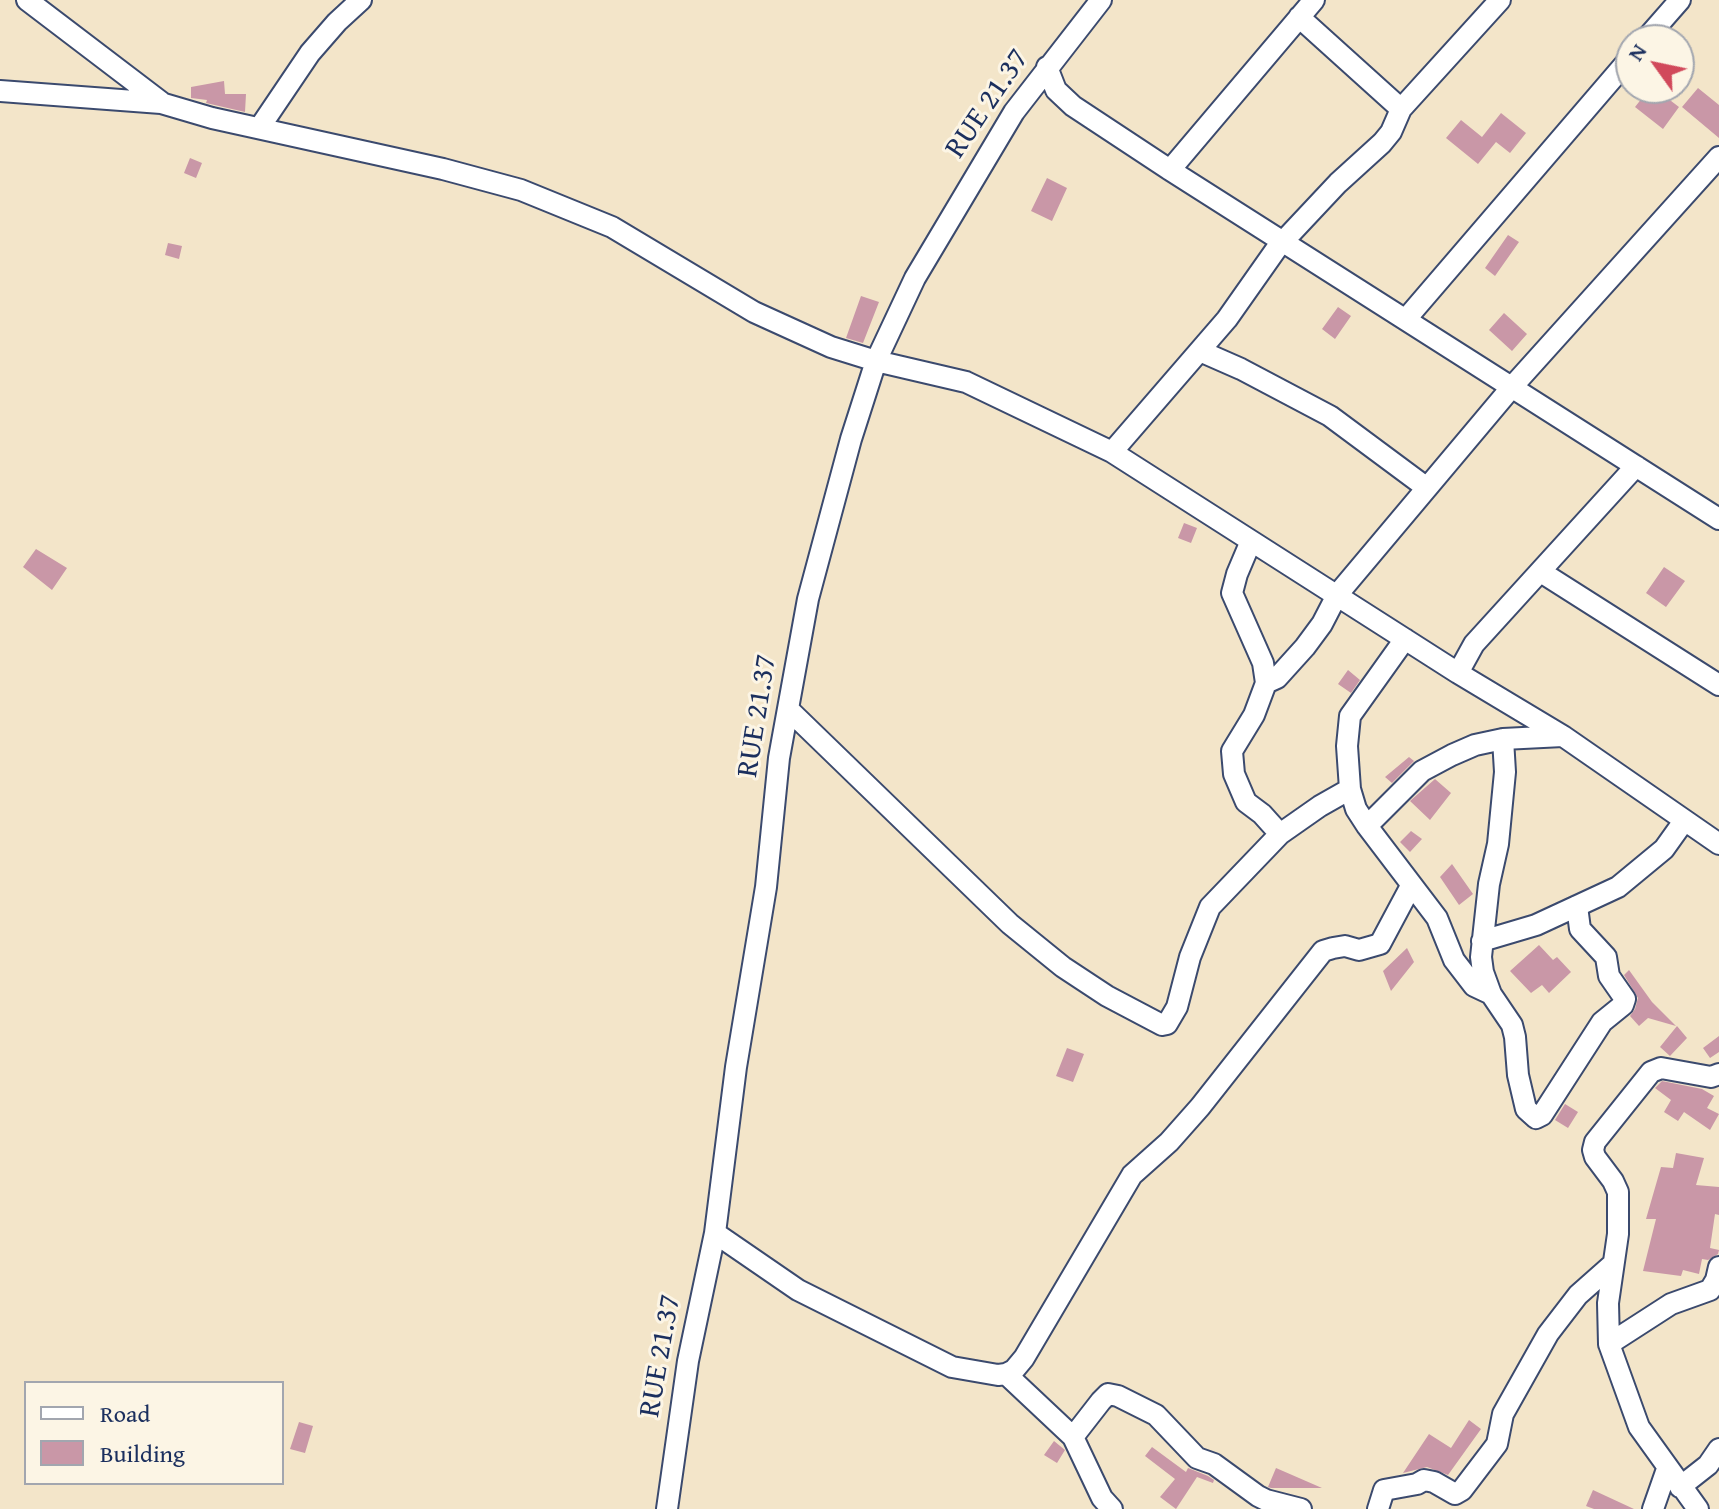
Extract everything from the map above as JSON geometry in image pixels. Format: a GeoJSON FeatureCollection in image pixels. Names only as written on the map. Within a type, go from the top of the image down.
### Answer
{"type":"FeatureCollection","features":[{"type":"Feature","properties":{"kind":"street"},"geometry":{"type":"LineString","coordinates":[[27,0],[161,103]]}},
{"type":"Feature","properties":{"kind":"street"},"geometry":{"type":"LineString","coordinates":[[260,127],[310,53],[361,0]]}},
{"type":"Feature","properties":{"kind":"street","name":"RUE 21.37"},"geometry":{"type":"LineString","coordinates":[[667,1509],[688,1361],[715,1233],[736,1067],[766,887],[779,758],[808,599],[851,439],[876,361],[915,278],[1014,112],[1101,0]]}},
{"type":"Feature","properties":{"kind":"street"},"geometry":{"type":"LineString","coordinates":[[1170,170],[1314,0]]}},
{"type":"Feature","properties":{"kind":"street"},"geometry":{"type":"LineString","coordinates":[[1112,452],[1227,319],[1284,241],[1338,183],[1382,143],[1391,132],[1401,109],[1500,0]]}},
{"type":"Feature","properties":{"kind":"street"},"geometry":{"type":"LineString","coordinates":[[1659,24],[1680,0]]}},
{"type":"Feature","properties":{"kind":"street"},"geometry":{"type":"LineString","coordinates":[[1299,17],[1401,109]]}},
{"type":"Feature","properties":{"kind":"street"},"geometry":{"type":"LineString","coordinates":[[1047,67],[1056,90],[1073,106],[1719,519]]}},
{"type":"Feature","properties":{"kind":"street"},"geometry":{"type":"LineString","coordinates":[[1406,319],[1615,76]]}},
{"type":"Feature","properties":{"kind":"street"},"geometry":{"type":"LineString","coordinates":[[0,91],[161,103],[212,118],[521,190],[612,227],[754,312],[831,347],[966,382],[1112,452],[1458,673],[1563,736],[1719,844]]}},
{"type":"Feature","properties":{"kind":"street"},"geometry":{"type":"LineString","coordinates":[[1266,683],[1277,678],[1305,647],[1322,624],[1337,595],[1511,388],[1719,157]]}},
{"type":"Feature","properties":{"kind":"street"},"geometry":{"type":"LineString","coordinates":[[1200,351],[1330,416],[1427,488]]}},
{"type":"Feature","properties":{"kind":"street"},"geometry":{"type":"LineString","coordinates":[[1458,673],[1474,644],[1636,466]]}},
{"type":"Feature","properties":{"kind":"street"},"geometry":{"type":"LineString","coordinates":[[1251,541],[1232,593],[1263,663],[1266,683],[1254,715],[1232,751],[1234,774],[1246,802],[1280,834]]}},
{"type":"Feature","properties":{"kind":"street"},"geometry":{"type":"LineString","coordinates":[[1541,572],[1719,685]]}},
{"type":"Feature","properties":{"kind":"street"},"geometry":{"type":"LineString","coordinates":[[1405,639],[1350,716],[1347,746],[1350,789],[1356,809],[1367,826],[1437,918],[1454,960],[1474,986],[1491,994]]}},
{"type":"Feature","properties":{"kind":"street"},"geometry":{"type":"LineString","coordinates":[[788,709],[1021,933],[1085,982],[1162,1025],[1167,1024],[1177,1007],[1190,957],[1210,907],[1280,834],[1350,789]]}},
{"type":"Feature","properties":{"kind":"street"},"geometry":{"type":"LineString","coordinates":[[1367,826],[1422,771],[1475,745],[1503,739],[1563,736]]}},
{"type":"Feature","properties":{"kind":"street"},"geometry":{"type":"LineString","coordinates":[[1503,739],[1505,772],[1498,844],[1482,941],[1483,972],[1491,994],[1512,1025],[1526,1109],[1536,1118],[1542,1115],[1602,1022],[1623,1005],[1625,999],[1609,976],[1606,957],[1580,929],[1577,906]]}},
{"type":"Feature","properties":{"kind":"street"},"geometry":{"type":"LineString","coordinates":[[1482,941],[1536,925],[1618,887],[1664,849],[1684,821]]}},
{"type":"Feature","properties":{"kind":"street"},"geometry":{"type":"LineString","coordinates":[[715,1233],[798,1290],[952,1367],[1006,1374],[1024,1358],[1132,1175],[1169,1142],[1200,1107],[1323,951],[1345,946],[1359,950],[1380,944],[1411,886]]}},
{"type":"Feature","properties":{"kind":"street"},"geometry":{"type":"LineString","coordinates":[[1698,1509],[1667,1469],[1631,1411],[1609,1344],[1608,1303],[1618,1234],[1618,1192],[1593,1150],[1595,1142],[1651,1072],[1661,1068],[1711,1077],[1719,1074]]}},
{"type":"Feature","properties":{"kind":"street"},"geometry":{"type":"LineString","coordinates":[[1378,1509],[1384,1490],[1424,1480],[1455,1494],[1462,1490],[1497,1444],[1503,1414],[1548,1334],[1578,1295],[1613,1264]]}},
{"type":"Feature","properties":{"kind":"street"},"geometry":{"type":"LineString","coordinates":[[1609,1344],[1671,1304],[1710,1290],[1719,1267]]}},
{"type":"Feature","properties":{"kind":"street"},"geometry":{"type":"LineString","coordinates":[[1006,1374],[1073,1437],[1102,1498],[1112,1509]]}},
{"type":"Feature","properties":{"kind":"street"},"geometry":{"type":"LineString","coordinates":[[1073,1437],[1108,1394],[1118,1396],[1156,1415],[1197,1458],[1214,1464],[1258,1496],[1301,1509]]}},
{"type":"Feature","properties":{"kind":"street"},"geometry":{"type":"LineString","coordinates":[[1680,1487],[1708,1465],[1719,1449]]}},
{"type":"Feature","properties":{"kind":"street"},"geometry":{"type":"LineString","coordinates":[[1653,1509],[1667,1469]]}},
{"type":"Feature","properties":{"kind":"building"},"geometry":{"type":"Polygon","coordinates":[[[224,81],[225,94],[246,94],[245,112],[191,98],[191,87],[224,81]]]}},
{"type":"Feature","properties":{"kind":"building"},"geometry":{"type":"Polygon","coordinates":[[[1698,88],[1719,105],[1719,138],[1682,107],[1695,104],[1698,88]]]}},
{"type":"Feature","properties":{"kind":"building"},"geometry":{"type":"Polygon","coordinates":[[[1637,104],[1675,104],[1679,107],[1663,129],[1635,107],[1637,104]]]}},
{"type":"Feature","properties":{"kind":"building"},"geometry":{"type":"Polygon","coordinates":[[[1501,113],[1526,133],[1510,153],[1496,142],[1478,164],[1446,138],[1461,120],[1482,137],[1501,113]]]}},
{"type":"Feature","properties":{"kind":"building"},"geometry":{"type":"Polygon","coordinates":[[[190,158],[202,163],[196,178],[184,173],[190,158]]]}},
{"type":"Feature","properties":{"kind":"building"},"geometry":{"type":"Polygon","coordinates":[[[1047,178],[1067,188],[1052,221],[1031,211],[1047,178]]]}},
{"type":"Feature","properties":{"kind":"building"},"geometry":{"type":"Polygon","coordinates":[[[1508,235],[1519,242],[1495,276],[1485,268],[1508,235]]]}},
{"type":"Feature","properties":{"kind":"building"},"geometry":{"type":"Polygon","coordinates":[[[168,243],[182,246],[179,259],[165,255],[168,243]]]}},
{"type":"Feature","properties":{"kind":"building"},"geometry":{"type":"Polygon","coordinates":[[[861,296],[879,302],[863,343],[846,338],[861,296]]]}},
{"type":"Feature","properties":{"kind":"building"},"geometry":{"type":"Polygon","coordinates":[[[1338,307],[1351,316],[1335,339],[1322,329],[1338,307]]]}},
{"type":"Feature","properties":{"kind":"building"},"geometry":{"type":"Polygon","coordinates":[[[1504,313],[1527,334],[1512,351],[1489,330],[1504,313]]]}},
{"type":"Feature","properties":{"kind":"building"},"geometry":{"type":"Polygon","coordinates":[[[1184,523],[1197,528],[1191,543],[1178,538],[1184,523]]]}},
{"type":"Feature","properties":{"kind":"building"},"geometry":{"type":"Polygon","coordinates":[[[36,549],[67,568],[52,590],[23,567],[36,549]]]}},
{"type":"Feature","properties":{"kind":"building"},"geometry":{"type":"Polygon","coordinates":[[[1664,567],[1685,581],[1666,607],[1646,593],[1664,567]]]}},
{"type":"Feature","properties":{"kind":"building"},"geometry":{"type":"Polygon","coordinates":[[[1348,670],[1360,680],[1351,693],[1338,684],[1348,670]]]}},
{"type":"Feature","properties":{"kind":"building"},"geometry":{"type":"Polygon","coordinates":[[[1409,757],[1414,761],[1392,783],[1385,777],[1409,757]]]}},
{"type":"Feature","properties":{"kind":"building"},"geometry":{"type":"Polygon","coordinates":[[[1435,779],[1451,793],[1430,820],[1410,801],[1435,779]]]}},
{"type":"Feature","properties":{"kind":"building"},"geometry":{"type":"Polygon","coordinates":[[[1411,831],[1422,839],[1410,852],[1400,842],[1411,831]]]}},
{"type":"Feature","properties":{"kind":"building"},"geometry":{"type":"Polygon","coordinates":[[[1452,864],[1473,894],[1459,905],[1440,877],[1452,864]]]}},
{"type":"Feature","properties":{"kind":"building"},"geometry":{"type":"Polygon","coordinates":[[[1539,945],[1553,960],[1557,957],[1571,972],[1549,993],[1542,985],[1531,993],[1510,971],[1539,945]]]}},
{"type":"Feature","properties":{"kind":"building"},"geometry":{"type":"Polygon","coordinates":[[[1407,948],[1414,962],[1391,991],[1383,971],[1407,948]]]}},
{"type":"Feature","properties":{"kind":"building"},"geometry":{"type":"Polygon","coordinates":[[[1629,970],[1652,1002],[1676,1026],[1648,1018],[1639,1026],[1630,1016],[1638,998],[1624,975],[1629,970]]]}},
{"type":"Feature","properties":{"kind":"building"},"geometry":{"type":"Polygon","coordinates":[[[1677,1026],[1687,1038],[1670,1056],[1660,1047],[1677,1026]]]}},
{"type":"Feature","properties":{"kind":"building"},"geometry":{"type":"Polygon","coordinates":[[[1719,1036],[1719,1052],[1710,1058],[1703,1048],[1719,1036]]]}},
{"type":"Feature","properties":{"kind":"building"},"geometry":{"type":"Polygon","coordinates":[[[1067,1048],[1084,1054],[1073,1082],[1056,1076],[1067,1048]]]}},
{"type":"Feature","properties":{"kind":"building"},"geometry":{"type":"Polygon","coordinates":[[[1662,1081],[1702,1089],[1714,1096],[1707,1108],[1719,1114],[1710,1130],[1684,1112],[1678,1121],[1664,1112],[1671,1100],[1655,1088],[1662,1081]]]}},
{"type":"Feature","properties":{"kind":"building"},"geometry":{"type":"Polygon","coordinates":[[[1565,1104],[1578,1112],[1568,1128],[1555,1120],[1565,1104]]]}},
{"type":"Feature","properties":{"kind":"building"},"geometry":{"type":"Polygon","coordinates":[[[1676,1153],[1704,1158],[1696,1185],[1719,1187],[1719,1215],[1715,1214],[1710,1248],[1719,1250],[1708,1260],[1702,1259],[1699,1274],[1683,1270],[1681,1276],[1643,1271],[1656,1219],[1646,1219],[1661,1167],[1673,1168],[1676,1153]]]}},
{"type":"Feature","properties":{"kind":"building"},"geometry":{"type":"Polygon","coordinates":[[[1469,1420],[1481,1429],[1448,1475],[1427,1467],[1403,1473],[1429,1434],[1451,1448],[1469,1420]]]}},
{"type":"Feature","properties":{"kind":"building"},"geometry":{"type":"Polygon","coordinates":[[[299,1422],[313,1426],[305,1453],[290,1449],[299,1422]]]}},
{"type":"Feature","properties":{"kind":"building"},"geometry":{"type":"Polygon","coordinates":[[[1054,1441],[1065,1450],[1057,1463],[1044,1455],[1054,1441]]]}},
{"type":"Feature","properties":{"kind":"building"},"geometry":{"type":"Polygon","coordinates":[[[1152,1447],[1186,1472],[1188,1468],[1208,1476],[1214,1480],[1213,1483],[1197,1477],[1176,1509],[1160,1497],[1175,1479],[1145,1456],[1152,1447]]]}},
{"type":"Feature","properties":{"kind":"building"},"geometry":{"type":"Polygon","coordinates":[[[1276,1468],[1322,1488],[1268,1487],[1276,1468]]]}},
{"type":"Feature","properties":{"kind":"building"},"geometry":{"type":"Polygon","coordinates":[[[1593,1490],[1634,1509],[1594,1509],[1586,1506],[1593,1490]]]}}]}
